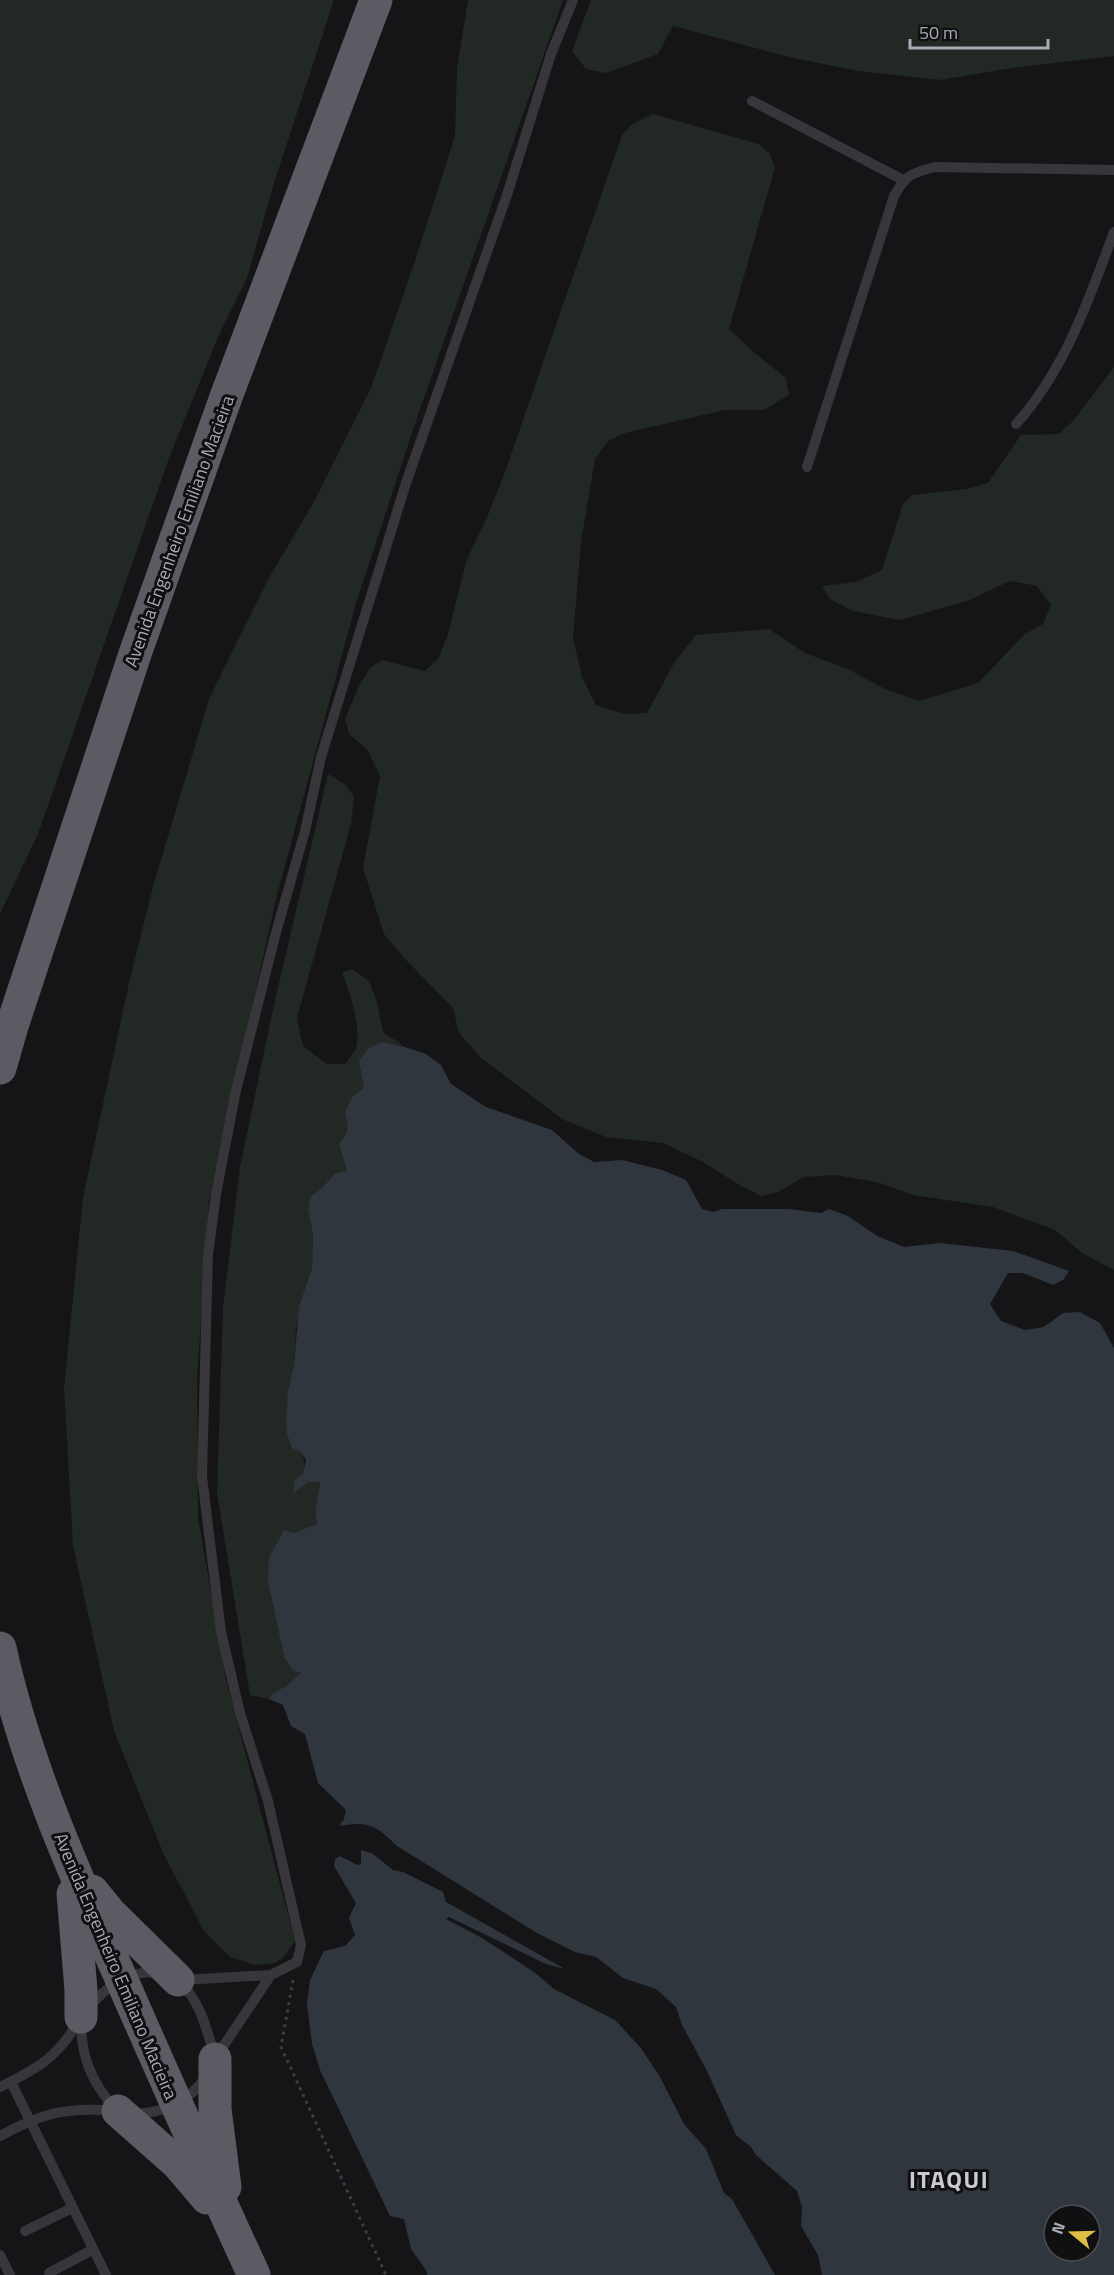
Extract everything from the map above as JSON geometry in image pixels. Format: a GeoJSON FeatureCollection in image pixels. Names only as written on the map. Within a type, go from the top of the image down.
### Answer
{"type":"FeatureCollection","features":[{"type":"Feature","properties":{"kind":"highway","name":"Avenida Engenheiro Emiliano Macieira"},"geometry":{"type":"LineString","coordinates":[[0,1068],[140,640],[226,397],[376,0]]}},
{"type":"Feature","properties":{"kind":"highway","name":"Avenida Engenheiro Emiliano Macieira"},"geometry":{"type":"LineString","coordinates":[[0,1648],[24,1735],[65,1854],[175,2104],[254,2275]]}},
{"type":"Feature","properties":{"kind":"highway"},"geometry":{"type":"LineString","coordinates":[[65,1854],[110,1913],[178,1980]]}},
{"type":"Feature","properties":{"kind":"highway"},"geometry":{"type":"LineString","coordinates":[[65,1854],[74,1904],[81,2017]]}},
{"type":"Feature","properties":{"kind":"highway"},"geometry":{"type":"LineString","coordinates":[[215,2058],[219,2144],[232,2227]]}},
{"type":"Feature","properties":{"kind":"highway"},"geometry":{"type":"LineString","coordinates":[[118,2111],[178,2164],[232,2227]]}},
{"type":"Feature","properties":{"kind":"lane"},"geometry":{"type":"LineString","coordinates":[[0,2087],[48,2060],[59,2051],[81,2017],[99,1996],[121,1980],[136,1975],[156,1973],[178,1980],[272,1975],[297,1962],[302,1945],[268,1801],[240,1713],[221,1632],[202,1476],[208,1254],[213,1214],[235,1095],[275,936],[305,831],[321,757],[406,483],[507,195],[551,54],[573,0]]}},
{"type":"Feature","properties":{"kind":"lane"},"geometry":{"type":"LineString","coordinates":[[752,102],[903,180]]}},
{"type":"Feature","properties":{"kind":"lane"},"geometry":{"type":"LineString","coordinates":[[807,466],[894,196],[903,180],[913,172],[935,167],[1114,170]]}},
{"type":"Feature","properties":{"kind":"lane"},"geometry":{"type":"LineString","coordinates":[[1016,424],[1049,382],[1088,303],[1114,232]]}},
{"type":"Feature","properties":{"kind":"lane"},"geometry":{"type":"LineString","coordinates":[[0,2136],[30,2120],[77,2109],[138,2114],[175,2104],[188,2096],[203,2080],[215,2058],[272,1975]]}},
{"type":"Feature","properties":{"kind":"lane"},"geometry":{"type":"LineString","coordinates":[[178,1980],[195,1999],[215,2058]]}},
{"type":"Feature","properties":{"kind":"lane"},"geometry":{"type":"LineString","coordinates":[[81,2017],[87,2066],[102,2095],[118,2111]]}},
{"type":"Feature","properties":{"kind":"lane"},"geometry":{"type":"LineString","coordinates":[[11,2082],[106,2275]]}},
{"type":"Feature","properties":{"kind":"lane"},"geometry":{"type":"LineString","coordinates":[[26,2231],[72,2208]]}},
{"type":"Feature","properties":{"kind":"lane"},"geometry":{"type":"LineString","coordinates":[[49,2273],[92,2250]]}},
{"type":"Feature","properties":{"kind":"lane"},"geometry":{"type":"LineString","coordinates":[[0,2255],[10,2275]]}},
{"type":"Feature","properties":{"kind":"path"},"geometry":{"type":"LineString","coordinates":[[297,1962],[281,2047],[386,2275]]}},
{"type":"Feature","properties":{"kind":"shaded area"},"geometry":{"type":"Polygon","coordinates":[[[0,0],[334,0],[275,180],[247,278],[218,337],[169,458],[38,834],[0,914],[0,0]]]}},
{"type":"Feature","properties":{"kind":"shaded area"},"geometry":{"type":"Polygon","coordinates":[[[468,0],[563,0],[418,415],[356,603],[276,899],[209,1201],[197,1380],[198,1517],[226,1680],[295,1941],[283,1958],[275,1963],[255,1965],[230,1957],[204,1931],[164,1855],[114,1731],[73,1546],[64,1388],[83,1197],[129,983],[154,883],[209,699],[266,583],[315,500],[371,388],[455,136],[457,68],[468,0]]]}},
{"type":"Feature","properties":{"kind":"shaded area"},"geometry":{"type":"Polygon","coordinates":[[[591,0],[1114,0],[1114,56],[1012,68],[940,80],[858,71],[789,57],[673,26],[658,54],[606,73],[586,69],[572,51],[591,0]]]}},
{"type":"Feature","properties":{"kind":"shaded area"},"geometry":{"type":"Polygon","coordinates":[[[653,114],[759,144],[769,153],[775,167],[729,329],[786,378],[789,395],[764,410],[725,410],[625,433],[608,441],[595,459],[581,542],[573,638],[582,677],[596,705],[624,714],[647,713],[674,663],[696,635],[769,629],[805,653],[848,669],[885,689],[919,701],[978,683],[1025,634],[1043,624],[1051,605],[1037,586],[1010,581],[967,601],[900,620],[853,611],[830,599],[822,586],[856,582],[882,570],[903,504],[912,495],[967,489],[988,483],[1021,435],[1059,434],[1074,420],[1114,367],[1114,1270],[1082,1253],[1055,1230],[993,1207],[913,1195],[877,1182],[835,1175],[804,1177],[778,1192],[761,1196],[703,1162],[663,1143],[606,1137],[562,1119],[480,1057],[459,1033],[453,1008],[384,934],[363,868],[380,776],[367,749],[349,734],[345,719],[359,686],[370,668],[382,660],[425,671],[438,659],[447,637],[467,559],[486,520],[505,472],[622,135],[632,124],[653,114]]]}},
{"type":"Feature","properties":{"kind":"shaded area"},"geometry":{"type":"Polygon","coordinates":[[[328,774],[346,785],[354,797],[351,824],[297,1018],[303,1046],[327,1064],[345,1064],[354,1052],[357,1040],[356,1020],[342,972],[352,969],[369,981],[377,1002],[383,1032],[405,1047],[382,1042],[364,1087],[353,1096],[346,1138],[339,1143],[347,1171],[335,1173],[310,1198],[308,1209],[313,1234],[312,1268],[296,1328],[294,1364],[288,1391],[304,1462],[303,1472],[294,1492],[309,1482],[320,1482],[316,1509],[317,1524],[293,1533],[268,1582],[284,1657],[301,1673],[285,1688],[273,1693],[269,1699],[250,1695],[217,1493],[223,1307],[240,1167],[273,1009],[328,774]]]}},
{"type":"Feature","properties":{"kind":"shaded area"},"geometry":{"type":"Polygon","coordinates":[[[382,1042],[426,1054],[441,1065],[451,1084],[486,1107],[552,1130],[579,1154],[594,1162],[622,1160],[662,1170],[686,1180],[702,1209],[713,1212],[722,1209],[788,1209],[821,1213],[829,1209],[848,1216],[877,1236],[904,1247],[940,1243],[1013,1251],[1069,1271],[1063,1280],[1053,1285],[1023,1273],[1008,1273],[990,1304],[1001,1321],[1025,1330],[1044,1327],[1063,1313],[1080,1312],[1100,1323],[1114,1348],[1114,2275],[822,2275],[818,2255],[801,2226],[802,2207],[797,2191],[736,2135],[706,2069],[682,2025],[676,2007],[656,1989],[623,1978],[596,1957],[575,1952],[537,1933],[397,1846],[377,1829],[358,1824],[339,1826],[346,1810],[318,1783],[305,1734],[291,1726],[283,1705],[269,1699],[273,1693],[285,1687],[301,1673],[293,1670],[284,1657],[268,1582],[269,1558],[284,1530],[293,1533],[317,1524],[316,1509],[320,1482],[309,1482],[293,1493],[295,1479],[303,1474],[306,1460],[301,1452],[292,1448],[287,1434],[288,1391],[294,1364],[299,1307],[312,1268],[313,1234],[308,1209],[310,1197],[322,1188],[335,1173],[347,1171],[339,1143],[347,1129],[345,1111],[353,1096],[364,1087],[359,1061],[368,1049],[382,1042]]]}},
{"type":"Feature","properties":{"kind":"shaded area"},"geometry":{"type":"Polygon","coordinates":[[[361,1850],[373,1854],[393,1870],[403,1872],[443,1892],[446,1902],[565,1969],[546,1964],[449,1917],[446,1919],[482,1938],[534,1972],[554,1989],[615,2020],[641,2048],[660,2077],[684,2124],[706,2149],[724,2193],[732,2199],[775,2275],[427,2275],[411,2249],[404,2219],[390,2216],[320,2070],[312,2044],[307,2004],[310,1980],[324,1951],[345,1946],[355,1935],[349,1918],[356,1903],[334,1866],[335,1859],[340,1856],[357,1865],[361,1864],[361,1850]]]}},
{"type":"Feature","properties":{"kind":"district","name":"ITAQUI"},"geometry":{"type":"Point","coordinates":[949,2179]}}]}
